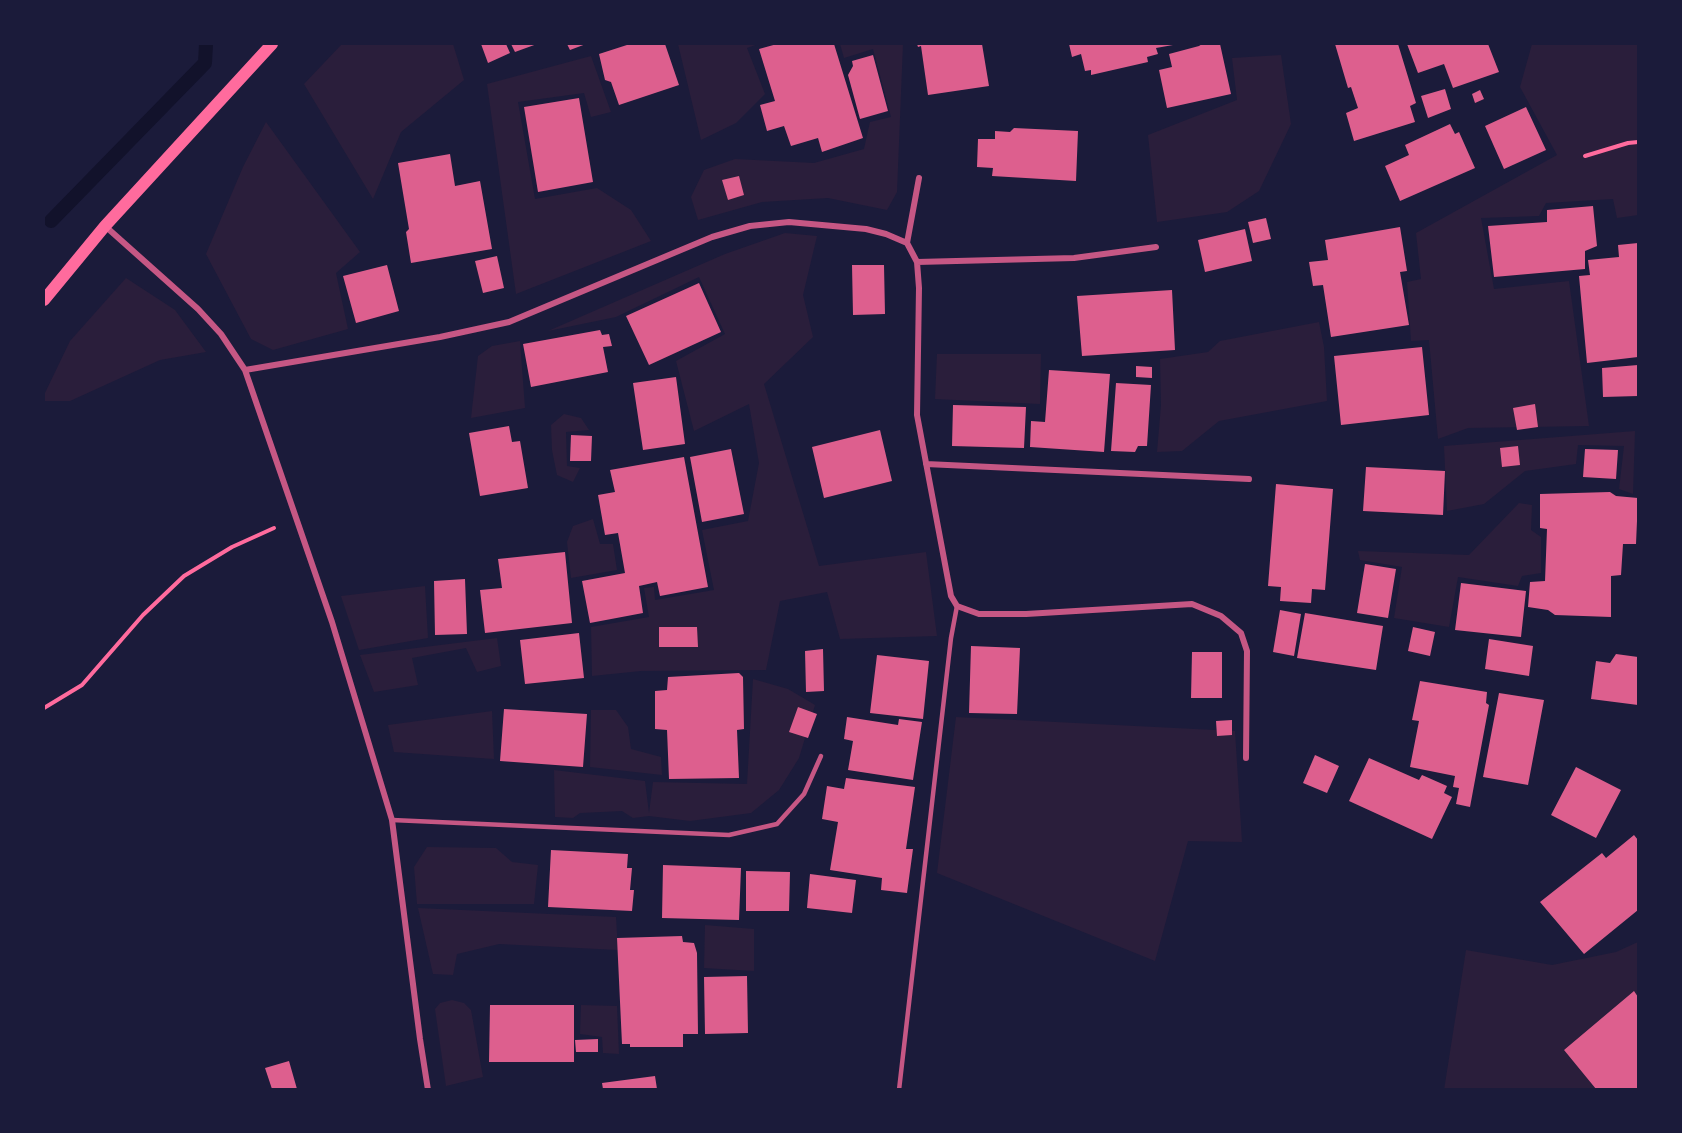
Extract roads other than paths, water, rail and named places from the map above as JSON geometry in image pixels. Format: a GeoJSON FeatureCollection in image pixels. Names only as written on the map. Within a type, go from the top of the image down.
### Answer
{"type":"FeatureCollection","features":[{"type":"Feature","properties":{"kind":"main road"},"geometry":{"type":"LineString","coordinates":[[44,300],[105,226],[272,44]]}},
{"type":"Feature","properties":{"kind":"street"},"geometry":{"type":"LineString","coordinates":[[919,178],[907,243],[917,262],[919,288],[917,415],[951,596],[957,606],[979,614],[1026,614],[1192,603],[1221,616],[1242,633],[1247,651],[1246,758]]}},
{"type":"Feature","properties":{"kind":"street"},"geometry":{"type":"LineString","coordinates":[[245,370],[440,338],[509,322],[712,237],[750,226],[789,222],[866,229],[907,243]]}},
{"type":"Feature","properties":{"kind":"street"},"geometry":{"type":"LineString","coordinates":[[105,226],[198,309],[221,334],[245,370],[332,622],[392,820],[428,1089]]}},
{"type":"Feature","properties":{"kind":"street"},"geometry":{"type":"LineString","coordinates":[[917,262],[1074,258],[1156,247]]}},
{"type":"Feature","properties":{"kind":"street"},"geometry":{"type":"LineString","coordinates":[[926,464],[1249,479]]}},
{"type":"Feature","properties":{"kind":"lane"},"geometry":{"type":"LineString","coordinates":[[899,1089],[951,638],[957,606]]}},
{"type":"Feature","properties":{"kind":"lane"},"geometry":{"type":"LineString","coordinates":[[392,820],[729,835],[777,824],[804,794],[821,756]]}},
{"type":"Feature","properties":{"kind":"waterway"},"geometry":{"type":"LineString","coordinates":[[51,221],[205,63],[206,44]]}}]}
